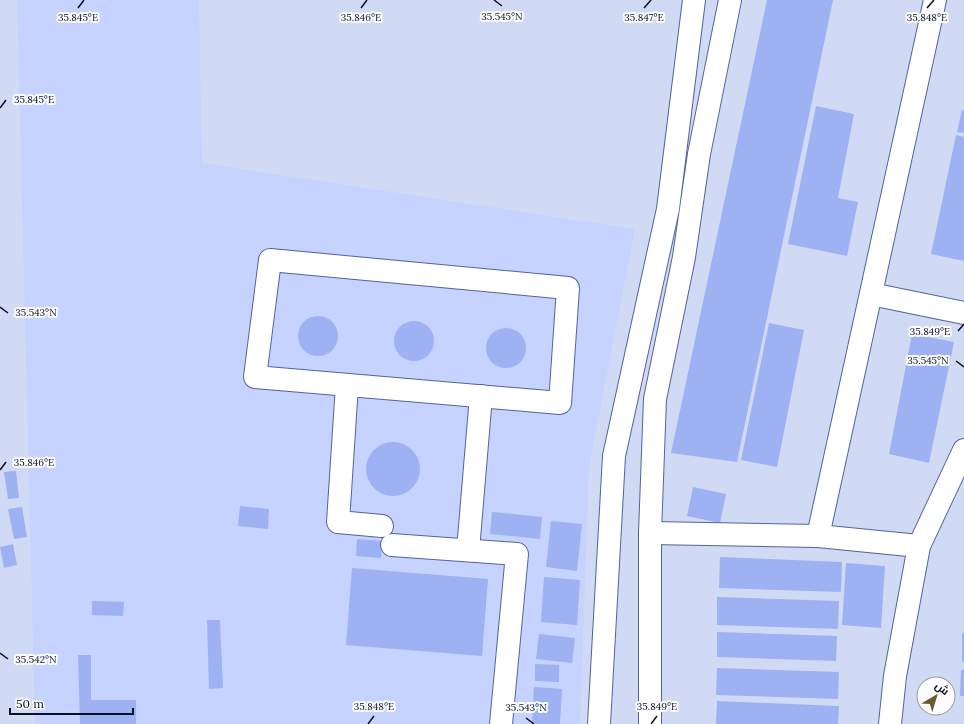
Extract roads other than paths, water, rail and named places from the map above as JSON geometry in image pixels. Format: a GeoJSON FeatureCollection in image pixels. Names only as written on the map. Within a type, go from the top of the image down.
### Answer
{"type":"FeatureCollection","features":[{"type":"Feature","properties":{"kind":"street"},"geometry":{"type":"LineString","coordinates":[[599,724],[614,456],[668,209],[694,0]]}},
{"type":"Feature","properties":{"kind":"street"},"geometry":{"type":"LineString","coordinates":[[650,724],[650,533],[655,399],[684,257],[699,154],[730,0]]}},
{"type":"Feature","properties":{"kind":"street"},"geometry":{"type":"LineString","coordinates":[[818,536],[935,0]]}},
{"type":"Feature","properties":{"kind":"street"},"geometry":{"type":"LineString","coordinates":[[270,260],[568,288],[560,403],[347,385],[255,377],[270,260]]}},
{"type":"Feature","properties":{"kind":"street"},"geometry":{"type":"LineString","coordinates":[[871,294],[964,314]]}},
{"type":"Feature","properties":{"kind":"street"},"geometry":{"type":"LineString","coordinates":[[347,385],[338,522],[382,526]]}},
{"type":"Feature","properties":{"kind":"street"},"geometry":{"type":"LineString","coordinates":[[468,550],[481,396]]}},
{"type":"Feature","properties":{"kind":"street"},"geometry":{"type":"LineString","coordinates":[[890,724],[895,676],[919,546],[964,450]]}},
{"type":"Feature","properties":{"kind":"street"},"geometry":{"type":"LineString","coordinates":[[650,533],[818,536],[919,546]]}},
{"type":"Feature","properties":{"kind":"street"},"geometry":{"type":"LineString","coordinates":[[392,546],[518,554],[501,724]]}}]}
